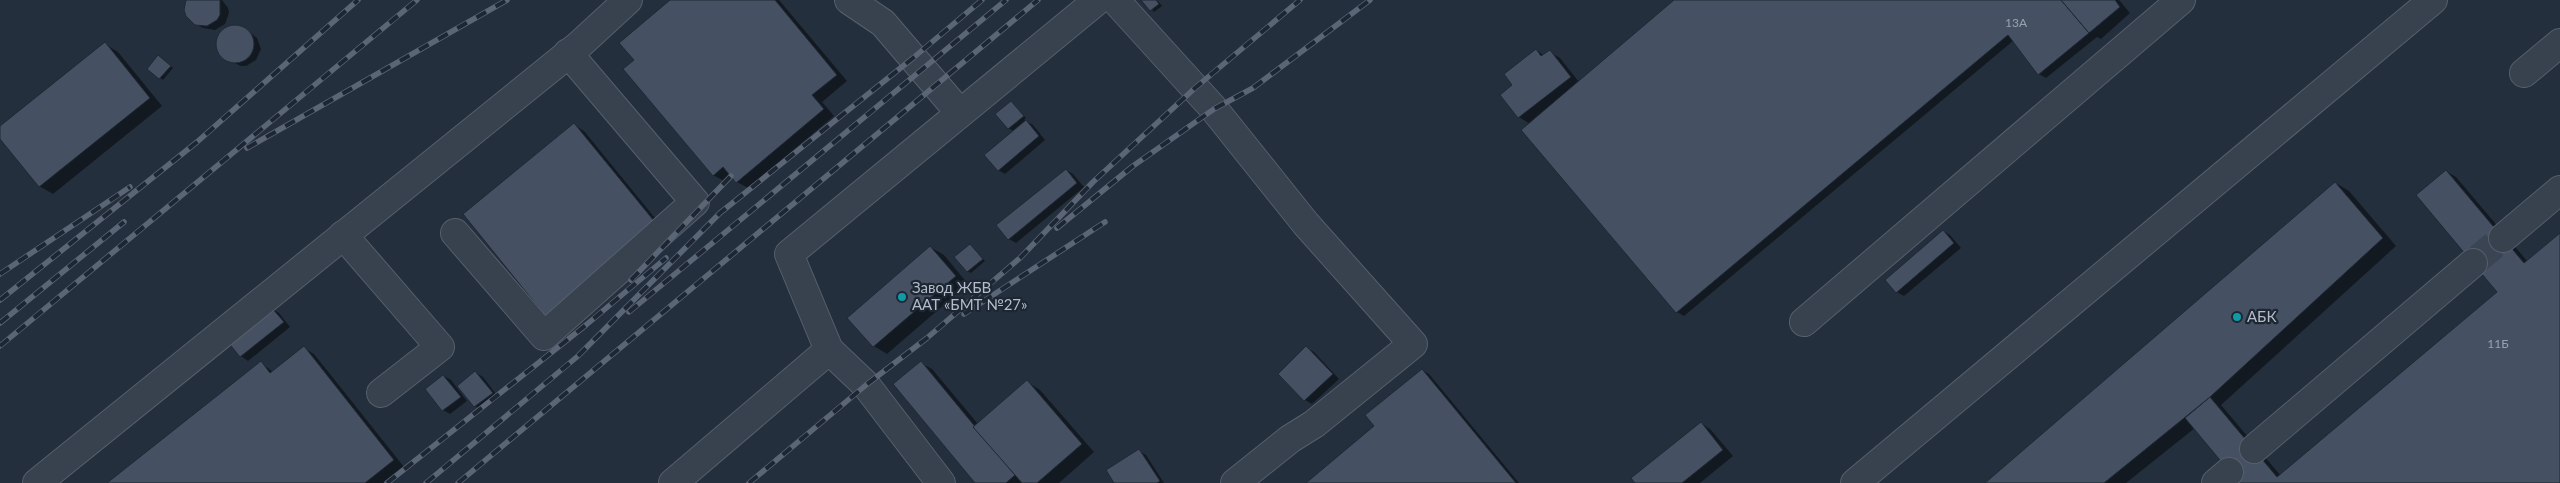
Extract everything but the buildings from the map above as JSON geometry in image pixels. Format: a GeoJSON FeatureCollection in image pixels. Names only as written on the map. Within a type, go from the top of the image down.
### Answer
{"type":"FeatureCollection","features":[{"type":"Feature","properties":{"kind":"lane"},"geometry":{"type":"LineString","coordinates":[[37,483],[568,53],[628,0]]}},
{"type":"Feature","properties":{"kind":"lane"},"geometry":{"type":"LineString","coordinates":[[849,0],[883,23],[960,113]]}},
{"type":"Feature","properties":{"kind":"lane"},"geometry":{"type":"LineString","coordinates":[[941,483],[866,386],[829,350],[789,254],[1098,0]]}},
{"type":"Feature","properties":{"kind":"lane"},"geometry":{"type":"LineString","coordinates":[[1115,0],[1214,109],[1306,224],[1413,344],[1314,424],[1290,439],[1235,483]]}},
{"type":"Feature","properties":{"kind":"lane"},"geometry":{"type":"LineString","coordinates":[[1804,322],[2181,0]]}},
{"type":"Feature","properties":{"kind":"lane"},"geometry":{"type":"LineString","coordinates":[[1854,483],[2433,0]]}},
{"type":"Feature","properties":{"kind":"lane"},"geometry":{"type":"LineString","coordinates":[[2524,73],[2560,42]]}},
{"type":"Feature","properties":{"kind":"lane"},"geometry":{"type":"LineString","coordinates":[[455,233],[544,336],[695,202],[568,53]]}},
{"type":"Feature","properties":{"kind":"lane"},"geometry":{"type":"LineString","coordinates":[[2503,238],[2560,190]]}},
{"type":"Feature","properties":{"kind":"lane"},"geometry":{"type":"LineString","coordinates":[[343,235],[440,347],[381,393]]}},
{"type":"Feature","properties":{"kind":"lane"},"geometry":{"type":"LineString","coordinates":[[2254,449],[2473,263]]}},
{"type":"Feature","properties":{"kind":"lane"},"geometry":{"type":"LineString","coordinates":[[673,483],[829,350]]}},
{"type":"Feature","properties":{"kind":"tunnel"},"geometry":{"type":"LineString","coordinates":[[2473,263],[2503,238]]}},
{"type":"Feature","properties":{"kind":"railway"},"geometry":{"type":"LineString","coordinates":[[0,300],[197,142],[358,0]]}},
{"type":"Feature","properties":{"kind":"railway"},"geometry":{"type":"LineString","coordinates":[[0,346],[417,0]]}},
{"type":"Feature","properties":{"kind":"railway"},"geometry":{"type":"LineString","coordinates":[[247,148],[507,0]]}},
{"type":"Feature","properties":{"kind":"railway"},"geometry":{"type":"LineString","coordinates":[[426,483],[578,356],[720,213],[982,0]]}},
{"type":"Feature","properties":{"kind":"railway"},"geometry":{"type":"LineString","coordinates":[[629,312],[1006,0]]}},
{"type":"Feature","properties":{"kind":"railway"},"geometry":{"type":"LineString","coordinates":[[458,483],[1038,0]]}},
{"type":"Feature","properties":{"kind":"railway"},"geometry":{"type":"LineString","coordinates":[[749,483],[866,385],[927,338],[1020,258],[1093,182],[1195,88],[1300,0]]}},
{"type":"Feature","properties":{"kind":"railway"},"geometry":{"type":"LineString","coordinates":[[1057,228],[1133,166],[1214,109],[1253,88],[1370,0]]}},
{"type":"Feature","properties":{"kind":"railway"},"geometry":{"type":"LineString","coordinates":[[631,280],[731,176]]}},
{"type":"Feature","properties":{"kind":"railway"},"geometry":{"type":"LineString","coordinates":[[0,274],[130,187]]}},
{"type":"Feature","properties":{"kind":"railway"},"geometry":{"type":"LineString","coordinates":[[0,323],[124,222]]}},
{"type":"Feature","properties":{"kind":"railway"},"geometry":{"type":"LineString","coordinates":[[964,314],[1105,222]]}},
{"type":"Feature","properties":{"kind":"railway"},"geometry":{"type":"LineString","coordinates":[[387,483],[586,325],[666,258]]}},
{"type":"Feature","properties":{"kind":"place","name":"Завод ЖБВ ААТ «БМТ №27»"},"geometry":{"type":"Point","coordinates":[902,297]}},
{"type":"Feature","properties":{"kind":"place","name":"АБК"},"geometry":{"type":"Point","coordinates":[2237,317]}}]}
